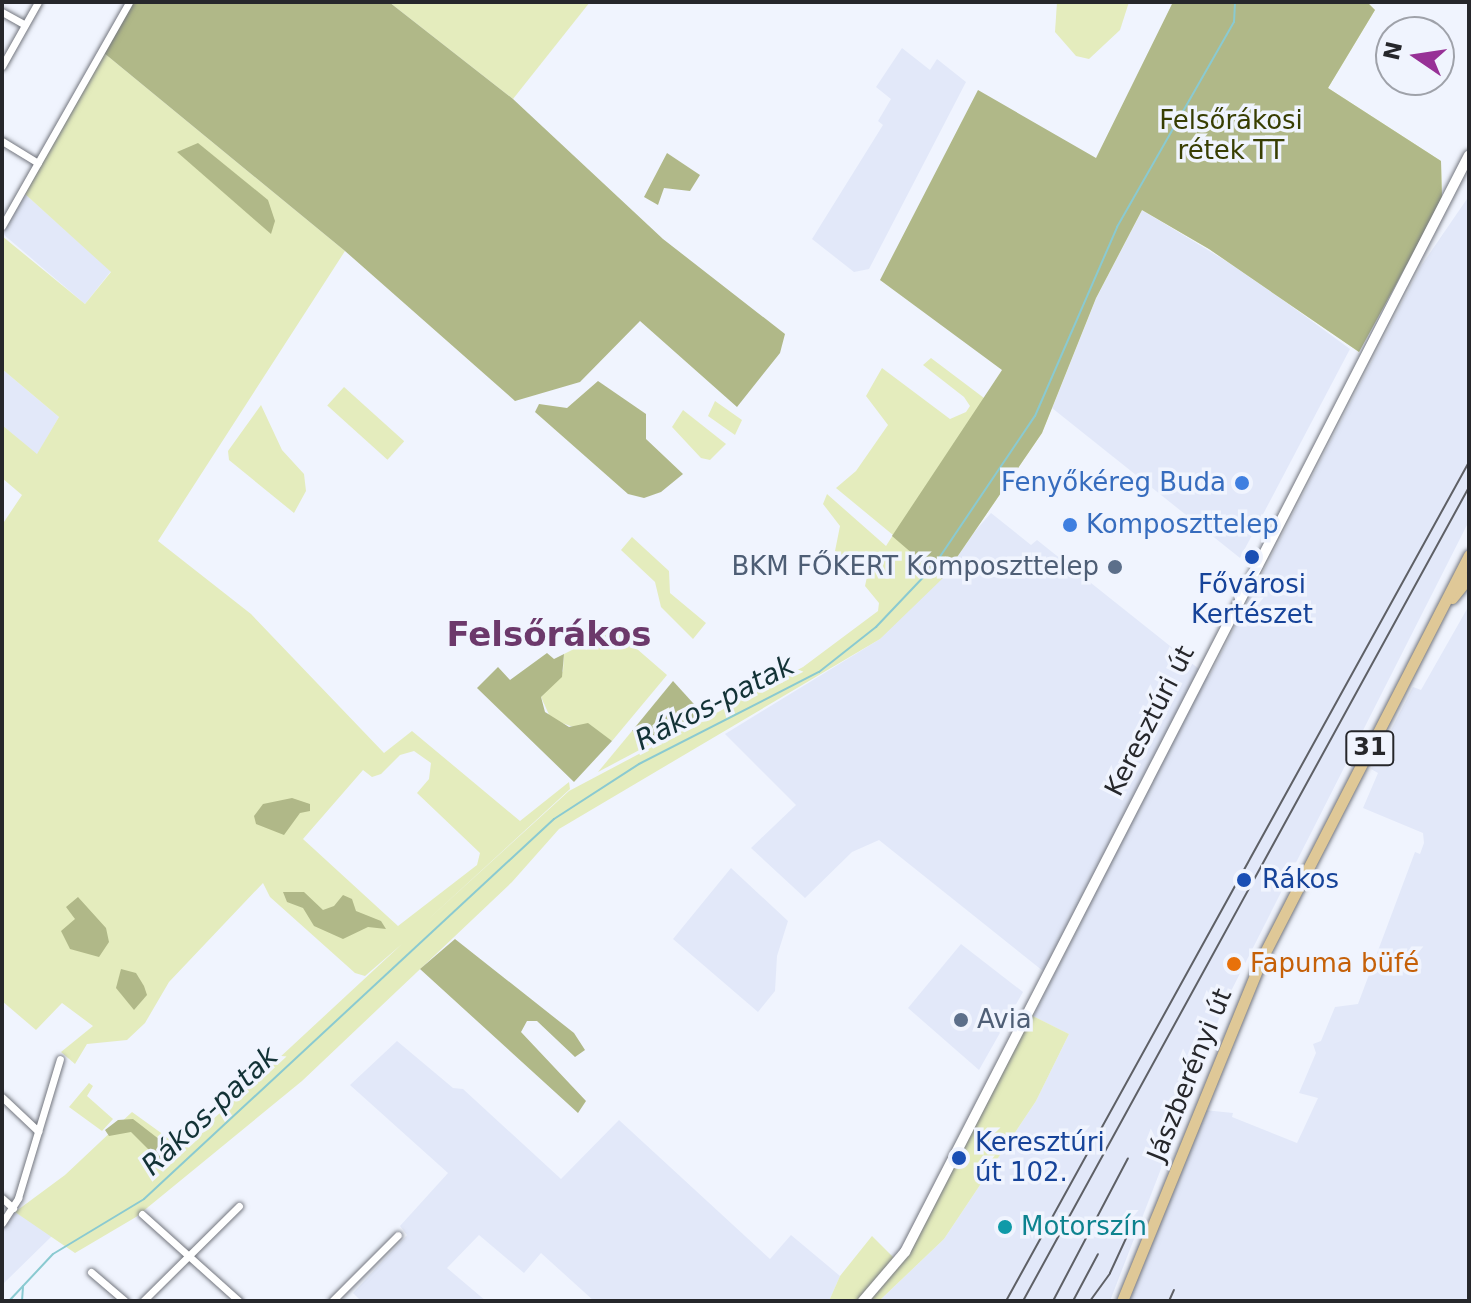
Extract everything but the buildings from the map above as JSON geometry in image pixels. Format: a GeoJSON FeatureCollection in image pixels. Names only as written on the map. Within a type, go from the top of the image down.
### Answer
{"type":"FeatureCollection","features":[{"type":"Feature","properties":{"kind":"main road","name":"Keresztúri út"},"geometry":{"type":"LineString","coordinates":[[863,1301],[905,1252],[1469,155]]}},
{"type":"Feature","properties":{"kind":"main road","name":"Jászberényi út"},"geometry":{"type":"LineString","coordinates":[[1122,1301],[1261,960],[1469,555]]}},
{"type":"Feature","properties":{"kind":"main road","name":"Jászberényi út"},"geometry":{"type":"LineString","coordinates":[[1438,613],[1469,577]]}},
{"type":"Feature","properties":{"kind":"street"},"geometry":{"type":"LineString","coordinates":[[2,66],[38,2]]}},
{"type":"Feature","properties":{"kind":"street"},"geometry":{"type":"LineString","coordinates":[[2,226],[129,2]]}},
{"type":"Feature","properties":{"kind":"street"},"geometry":{"type":"LineString","coordinates":[[2,12],[25,25]]}},
{"type":"Feature","properties":{"kind":"street"},"geometry":{"type":"LineString","coordinates":[[2,141],[38,163]]}},
{"type":"Feature","properties":{"kind":"street"},"geometry":{"type":"LineString","coordinates":[[2,1223],[13,1208],[60,1059]]}},
{"type":"Feature","properties":{"kind":"street"},"geometry":{"type":"LineString","coordinates":[[2,1097],[38,1131]]}},
{"type":"Feature","properties":{"kind":"street"},"geometry":{"type":"LineString","coordinates":[[2,1198],[13,1208]]}},
{"type":"Feature","properties":{"kind":"street"},"geometry":{"type":"LineString","coordinates":[[143,1301],[239,1206]]}},
{"type":"Feature","properties":{"kind":"street"},"geometry":{"type":"LineString","coordinates":[[142,1214],[239,1301]]}},
{"type":"Feature","properties":{"kind":"street"},"geometry":{"type":"LineString","coordinates":[[332,1301],[398,1235]]}},
{"type":"Feature","properties":{"kind":"street"},"geometry":{"type":"LineString","coordinates":[[91,1272],[125,1301]]}},
{"type":"Feature","properties":{"kind":"street"},"geometry":{"type":"LineString","coordinates":[[340,1293],[348,1301]]}},
{"type":"Feature","properties":{"kind":"shaded area"},"geometry":{"type":"Polygon","coordinates":[[[902,48],[930,70],[937,59],[966,82],[869,269],[854,272],[812,239],[883,125],[878,121],[891,99],[876,87],[902,48]]]}},
{"type":"Feature","properties":{"kind":"shaded area"},"geometry":{"type":"Polygon","coordinates":[[[25,194],[111,271],[85,304],[3,234],[25,194]]]}},
{"type":"Feature","properties":{"kind":"shaded area"},"geometry":{"type":"Polygon","coordinates":[[[1469,196],[1469,521],[1225,1003],[1110,1301],[879,1301],[944,1239],[1036,1101],[1069,1034],[1033,1016],[1085,915],[1048,975],[879,840],[852,852],[805,898],[751,848],[796,805],[725,734],[880,639],[991,513],[1031,545],[1037,540],[1209,677],[1421,266],[1469,196]]]}},
{"type":"Feature","properties":{"kind":"shaded area"},"geometry":{"type":"Polygon","coordinates":[[[1142,210],[1249,275],[1350,349],[1240,558],[1052,408],[1096,298],[1142,210]]]}},
{"type":"Feature","properties":{"kind":"shaded area"},"geometry":{"type":"Polygon","coordinates":[[[2,369],[59,417],[37,455],[2,425],[2,369]]]}},
{"type":"Feature","properties":{"kind":"shaded area"},"geometry":{"type":"Polygon","coordinates":[[[1467,609],[1469,1301],[1128,1301],[1204,1110],[1233,1113],[1232,1117],[1297,1143],[1318,1098],[1299,1093],[1316,1053],[1313,1044],[1321,1041],[1335,1007],[1358,1004],[1415,852],[1420,854],[1424,843],[1423,833],[1363,808],[1378,773],[1371,769],[1413,687],[1421,690],[1467,609]]]}},
{"type":"Feature","properties":{"kind":"shaded area"},"geometry":{"type":"Polygon","coordinates":[[[731,868],[788,921],[777,956],[775,991],[758,1012],[673,939],[731,868]]]}},
{"type":"Feature","properties":{"kind":"shaded area"},"geometry":{"type":"Polygon","coordinates":[[[961,944],[1023,992],[979,1070],[908,1008],[961,944]]]}},
{"type":"Feature","properties":{"kind":"shaded area"},"geometry":{"type":"Polygon","coordinates":[[[397,1041],[453,1088],[463,1089],[561,1179],[619,1120],[770,1259],[791,1235],[840,1276],[829,1301],[594,1301],[541,1253],[524,1273],[479,1235],[447,1268],[486,1301],[361,1301],[353,1293],[407,1235],[400,1226],[448,1173],[350,1085],[397,1041]]]}},
{"type":"Feature","properties":{"kind":"shaded area"},"geometry":{"type":"Polygon","coordinates":[[[15,1212],[53,1235],[2,1285],[2,1225],[15,1212]]]}},
{"type":"Feature","properties":{"kind":"green space"},"geometry":{"type":"Polygon","coordinates":[[[133,2],[389,2],[513,99],[663,239],[785,334],[780,353],[737,407],[640,321],[580,382],[515,401],[345,251],[104,53],[133,2]]]}},
{"type":"Feature","properties":{"kind":"green space"},"geometry":{"type":"Polygon","coordinates":[[[389,2],[590,2],[513,99],[389,2]]]}},
{"type":"Feature","properties":{"kind":"green space"},"geometry":{"type":"Polygon","coordinates":[[[1057,2],[1129,2],[1120,30],[1089,59],[1076,56],[1055,32],[1057,2]]]}},
{"type":"Feature","properties":{"kind":"green space"},"geometry":{"type":"Polygon","coordinates":[[[1173,2],[1367,2],[1375,10],[1328,88],[1441,161],[1442,200],[1359,352],[1209,249],[1142,210],[1096,298],[1042,433],[942,579],[880,639],[559,829],[512,882],[302,1081],[136,1217],[75,1253],[15,1212],[65,1175],[132,1112],[182,1148],[402,944],[365,976],[355,973],[270,897],[263,883],[169,982],[145,1023],[127,1040],[87,1044],[75,1064],[61,1052],[93,1026],[62,1003],[36,1030],[2,1001],[2,525],[22,495],[2,478],[2,425],[37,454],[59,417],[2,369],[2,236],[85,304],[111,272],[25,194],[104,53],[345,251],[158,541],[251,614],[384,753],[412,731],[520,821],[569,782],[570,789],[422,925],[569,791],[803,667],[878,611],[879,603],[865,586],[868,572],[835,551],[840,526],[823,504],[827,494],[886,546],[893,535],[836,488],[856,471],[888,425],[866,396],[882,368],[950,419],[966,412],[970,406],[964,397],[923,365],[931,358],[984,398],[1003,370],[1173,2]],[[414,751],[400,755],[381,774],[372,777],[363,770],[303,839],[398,926],[477,865],[480,853],[417,793],[429,779],[431,763],[414,751]]]}},
{"type":"Feature","properties":{"kind":"green space","name":"Felsőrákosi rétek TT"},"geometry":{"type":"Polygon","coordinates":[[[1173,2],[1367,2],[1375,10],[1328,88],[1441,161],[1442,200],[1359,352],[1209,249],[1142,210],[1096,298],[1042,433],[942,579],[892,536],[1002,370],[880,280],[978,90],[1096,158],[1173,2]]]}},
{"type":"Feature","properties":{"kind":"green space"},"geometry":{"type":"Polygon","coordinates":[[[198,143],[268,200],[275,221],[271,234],[177,152],[198,143]]]}},
{"type":"Feature","properties":{"kind":"green space"},"geometry":{"type":"Polygon","coordinates":[[[667,153],[700,175],[690,191],[664,188],[658,205],[644,197],[667,153]]]}},
{"type":"Feature","properties":{"kind":"green space"},"geometry":{"type":"Polygon","coordinates":[[[598,381],[646,414],[646,439],[683,474],[661,492],[644,498],[628,494],[535,412],[539,404],[567,408],[598,381]]]}},
{"type":"Feature","properties":{"kind":"green space"},"geometry":{"type":"Polygon","coordinates":[[[344,387],[404,441],[387,460],[327,406],[344,387]]]}},
{"type":"Feature","properties":{"kind":"green space"},"geometry":{"type":"Polygon","coordinates":[[[715,401],[742,420],[735,435],[708,416],[715,401]]]}},
{"type":"Feature","properties":{"kind":"green space"},"geometry":{"type":"Polygon","coordinates":[[[261,405],[282,450],[304,474],[306,491],[294,513],[229,460],[228,451],[261,405]]]}},
{"type":"Feature","properties":{"kind":"green space"},"geometry":{"type":"Polygon","coordinates":[[[683,410],[726,444],[710,460],[701,458],[672,427],[683,410]]]}},
{"type":"Feature","properties":{"kind":"green space"},"geometry":{"type":"Polygon","coordinates":[[[632,537],[669,571],[670,593],[706,623],[693,639],[661,607],[655,582],[621,550],[632,537]]]}},
{"type":"Feature","properties":{"kind":"green space"},"geometry":{"type":"Polygon","coordinates":[[[614,629],[667,675],[612,741],[551,719],[541,697],[563,671],[564,654],[614,629]]]}},
{"type":"Feature","properties":{"kind":"green space"},"geometry":{"type":"Polygon","coordinates":[[[547,653],[554,659],[564,654],[562,677],[541,697],[545,712],[569,727],[588,723],[612,741],[574,782],[477,688],[498,667],[510,680],[547,653]]]}},
{"type":"Feature","properties":{"kind":"green space"},"geometry":{"type":"Polygon","coordinates":[[[673,681],[703,714],[662,738],[632,731],[673,681]]]}},
{"type":"Feature","properties":{"kind":"green space"},"geometry":{"type":"Polygon","coordinates":[[[632,731],[662,738],[598,772],[632,731]]]}},
{"type":"Feature","properties":{"kind":"green space"},"geometry":{"type":"Polygon","coordinates":[[[292,798],[310,804],[310,811],[300,813],[284,835],[256,824],[254,816],[263,804],[292,798]]]}},
{"type":"Feature","properties":{"kind":"green space"},"geometry":{"type":"Polygon","coordinates":[[[283,892],[304,892],[323,910],[334,906],[343,895],[352,899],[356,911],[381,921],[386,929],[368,927],[343,939],[314,926],[303,908],[287,902],[283,892]]]}},
{"type":"Feature","properties":{"kind":"green space"},"geometry":{"type":"Polygon","coordinates":[[[78,897],[106,928],[109,942],[99,957],[70,949],[61,931],[75,919],[66,907],[78,897]]]}},
{"type":"Feature","properties":{"kind":"green space"},"geometry":{"type":"Polygon","coordinates":[[[455,939],[574,1033],[585,1050],[575,1057],[537,1021],[527,1021],[521,1032],[586,1101],[578,1113],[420,969],[455,939]]]}},
{"type":"Feature","properties":{"kind":"green space"},"geometry":{"type":"Polygon","coordinates":[[[121,969],[136,973],[147,995],[134,1010],[116,988],[121,969]]]}},
{"type":"Feature","properties":{"kind":"green space"},"geometry":{"type":"Polygon","coordinates":[[[1036,998],[1033,1016],[1069,1034],[1036,1101],[944,1239],[879,1301],[829,1301],[840,1276],[872,1236],[897,1261],[1036,998]]]}},
{"type":"Feature","properties":{"kind":"green space"},"geometry":{"type":"Polygon","coordinates":[[[89,1083],[93,1086],[87,1096],[113,1119],[102,1131],[69,1107],[89,1083]]]}},
{"type":"Feature","properties":{"kind":"green space"},"geometry":{"type":"Polygon","coordinates":[[[133,1119],[173,1150],[167,1161],[159,1160],[131,1132],[109,1136],[105,1130],[118,1120],[133,1119]]]}},
{"type":"Feature","properties":{"kind":"waterway","name":"Rákos-patak"},"geometry":{"type":"LineString","coordinates":[[9,1301],[53,1254],[144,1199],[554,819],[639,764],[819,672],[876,627],[933,567],[1035,416],[1117,227],[1234,22],[1235,2]]}},
{"type":"Feature","properties":{"kind":"waterway","name":"Rákos-patak"},"geometry":{"type":"LineString","coordinates":[[22,1301],[23,1286]]}},
{"type":"Feature","properties":{"kind":"railway"},"geometry":{"type":"LineString","coordinates":[[1006,1301],[1469,462]]}},
{"type":"Feature","properties":{"kind":"railway"},"geometry":{"type":"LineString","coordinates":[[1023,1301],[1469,487]]}},
{"type":"Feature","properties":{"kind":"railway"},"geometry":{"type":"LineString","coordinates":[[1053,1301],[1128,1158]]}},
{"type":"Feature","properties":{"kind":"railway"},"geometry":{"type":"LineString","coordinates":[[1090,1301],[1110,1273],[1134,1221]]}},
{"type":"Feature","properties":{"kind":"railway"},"geometry":{"type":"LineString","coordinates":[[1073,1301],[1098,1254]]}},
{"type":"Feature","properties":{"kind":"railway"},"geometry":{"type":"LineString","coordinates":[[1169,1301],[1174,1290]]}},
{"type":"Feature","properties":{"kind":"place","name":"Fenyőkéreg Buda"},"geometry":{"type":"Point","coordinates":[1242,483]}},
{"type":"Feature","properties":{"kind":"place","name":"Komposzttelep"},"geometry":{"type":"Point","coordinates":[1070,525]}},
{"type":"Feature","properties":{"kind":"place","name":"Fővárosi Kertészet"},"geometry":{"type":"Point","coordinates":[1252,557]}},
{"type":"Feature","properties":{"kind":"place","name":"BKM FŐKERT Komposzttelep"},"geometry":{"type":"Point","coordinates":[1115,567]}},
{"type":"Feature","properties":{"kind":"place","name":"Rákos"},"geometry":{"type":"Point","coordinates":[1244,880]}},
{"type":"Feature","properties":{"kind":"place","name":"Fapuma büfé"},"geometry":{"type":"Point","coordinates":[1234,964]}},
{"type":"Feature","properties":{"kind":"place","name":"Avia"},"geometry":{"type":"Point","coordinates":[961,1020]}},
{"type":"Feature","properties":{"kind":"place","name":"Keresztúri út 102."},"geometry":{"type":"Point","coordinates":[959,1158]}},
{"type":"Feature","properties":{"kind":"place","name":"Motorszín"},"geometry":{"type":"Point","coordinates":[1005,1227]}},
{"type":"Feature","properties":{"kind":"district","name":"Felsőrákos"},"geometry":{"type":"Point","coordinates":[549,635]}}]}
